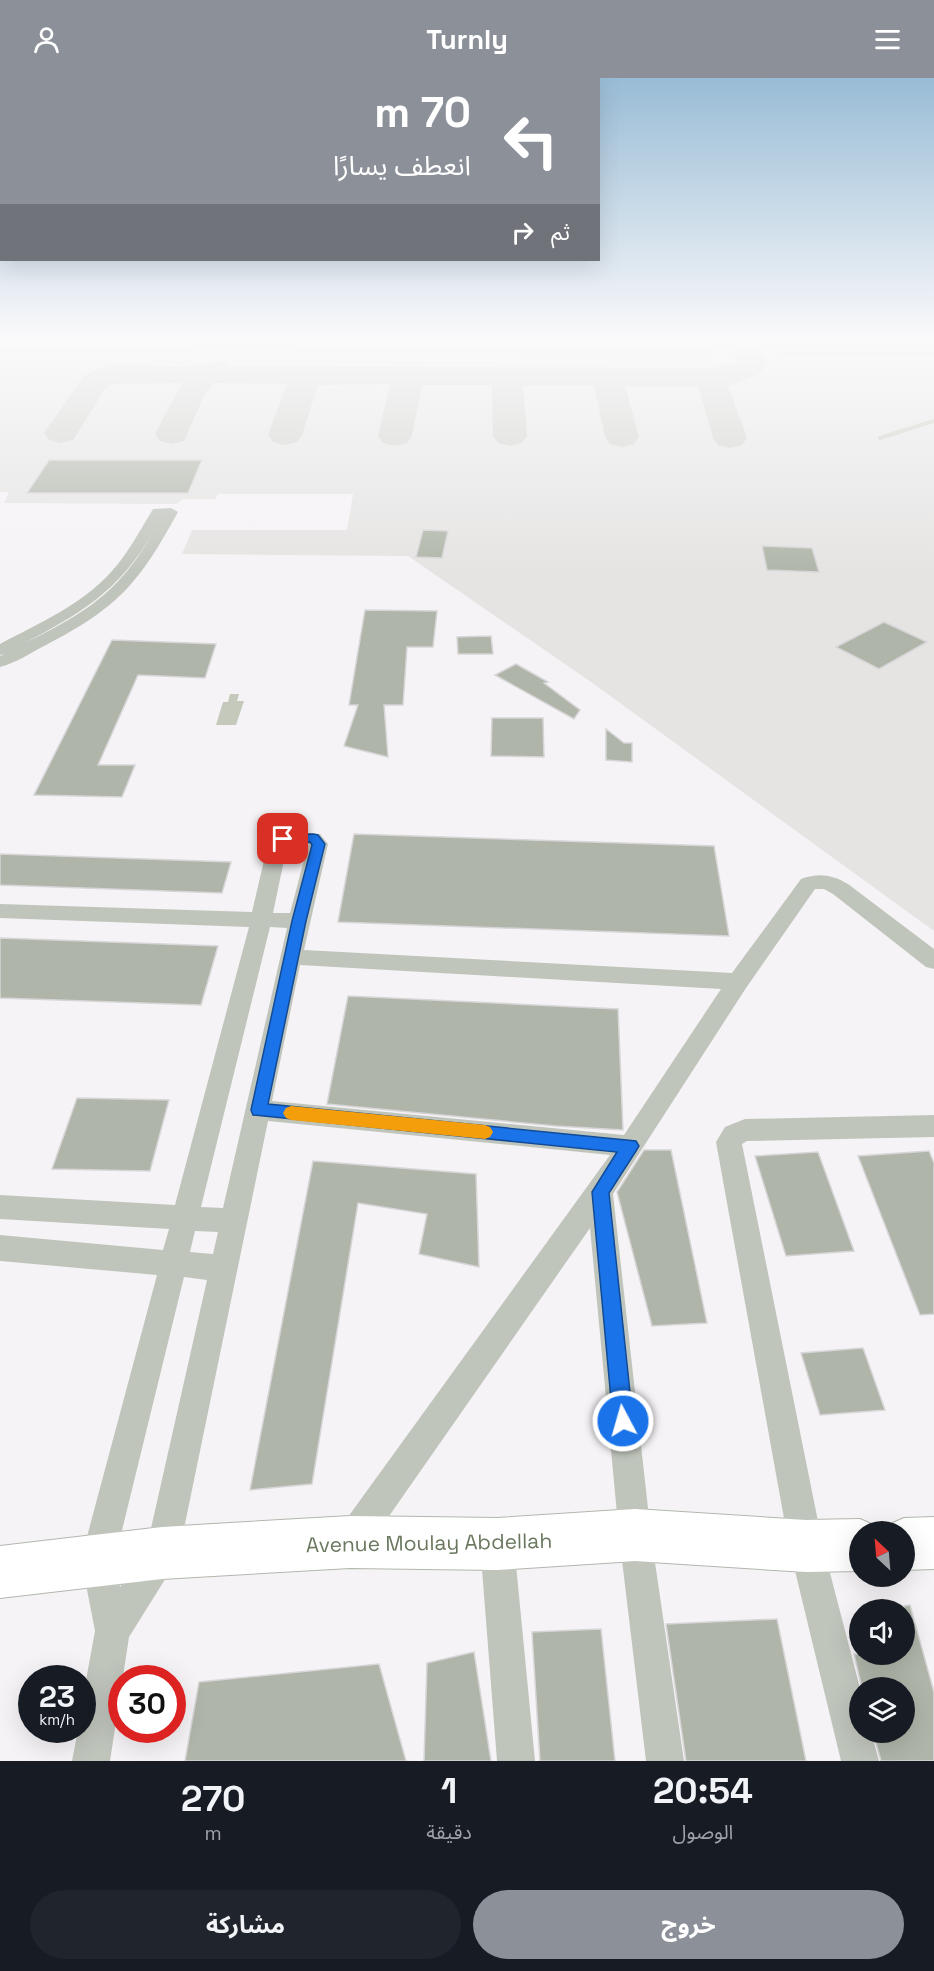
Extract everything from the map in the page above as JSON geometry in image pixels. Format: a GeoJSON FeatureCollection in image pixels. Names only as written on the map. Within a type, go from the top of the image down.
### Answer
{"type":"FeatureCollection","features":[{"type":"Feature","properties":{"kind":"main road","name":"Avenue Moulay Abdellah"},"geometry":{"type":"LineString","coordinates":[[0,1572],[162,1553],[350,1542],[497,1544],[634,1535],[806,1546],[849,1545]]}},
{"type":"Feature","properties":{"kind":"main road"},"geometry":{"type":"LineString","coordinates":[[915,1544],[934,1543]]}},
{"type":"Feature","properties":{"kind":"street"},"geometry":{"type":"LineString","coordinates":[[0,650],[78,607],[101,590],[125,565],[164,512],[140,567],[118,591],[77,620],[0,662]]}},
{"type":"Feature","properties":{"kind":"street"},"geometry":{"type":"LineString","coordinates":[[91,1761],[112,1631],[98,1559],[171,1265],[261,920],[278,843],[287,837],[313,838],[318,844],[299,921],[162,1553],[112,1631]]}},
{"type":"Feature","properties":{"kind":"street"},"geometry":{"type":"LineString","coordinates":[[350,1542],[600,1192],[738,982],[808,884],[818,880],[830,882],[934,961]]}},
{"type":"Feature","properties":{"kind":"street"},"geometry":{"type":"LineString","coordinates":[[0,911],[299,921]]}},
{"type":"Feature","properties":{"kind":"street"},"geometry":{"type":"LineString","coordinates":[[293,957],[738,982]]}},
{"type":"Feature","properties":{"kind":"street"},"geometry":{"type":"LineString","coordinates":[[259,1110],[630,1146]]}},
{"type":"Feature","properties":{"kind":"street"},"geometry":{"type":"LineString","coordinates":[[860,1761],[806,1546],[729,1142],[734,1135],[745,1130],[934,1126]]}},
{"type":"Feature","properties":{"kind":"street"},"geometry":{"type":"LineString","coordinates":[[600,1192],[634,1535],[664,1761]]}},
{"type":"Feature","properties":{"kind":"street"},"geometry":{"type":"LineString","coordinates":[[0,1207],[234,1221]]}},
{"type":"Feature","properties":{"kind":"street"},"geometry":{"type":"LineString","coordinates":[[0,1248],[223,1268]]}},
{"type":"Feature","properties":{"kind":"street"},"geometry":{"type":"LineString","coordinates":[[497,1544],[516,1761]]}},
{"type":"Feature","properties":{"kind":"shaded area"},"geometry":{"type":"Polygon","coordinates":[[[0,418],[934,418],[934,931],[591,682],[408,556],[182,554],[192,530],[347,530],[353,494],[218,494],[215,499],[183,499],[177,504],[4,503],[9,492],[0,492],[0,418]]]}},
{"type":"Feature","properties":{"kind":"shaded area"},"geometry":{"type":"Polygon","coordinates":[[[230,694],[239,694],[237,701],[244,701],[236,725],[216,725],[223,702],[228,702],[230,694]]]}},
{"type":"Feature","properties":{"kind":"building"},"geometry":{"type":"Polygon","coordinates":[[[49,460],[202,460],[188,493],[27,493],[49,460]]]}},
{"type":"Feature","properties":{"kind":"building"},"geometry":{"type":"Polygon","coordinates":[[[423,530],[448,531],[442,558],[416,557],[423,530]]]}},
{"type":"Feature","properties":{"kind":"building"},"geometry":{"type":"Polygon","coordinates":[[[762,546],[812,548],[819,572],[767,570],[762,546]]]}},
{"type":"Feature","properties":{"kind":"building"},"geometry":{"type":"Polygon","coordinates":[[[365,610],[437,611],[433,647],[407,647],[403,705],[384,705],[388,757],[344,746],[358,705],[349,705],[365,610]]]}},
{"type":"Feature","properties":{"kind":"building"},"geometry":{"type":"Polygon","coordinates":[[[884,622],[927,642],[879,669],[836,647],[884,622]]]}},
{"type":"Feature","properties":{"kind":"building"},"geometry":{"type":"Polygon","coordinates":[[[491,636],[493,654],[458,654],[457,637],[491,636]]]}},
{"type":"Feature","properties":{"kind":"building"},"geometry":{"type":"Polygon","coordinates":[[[112,640],[216,644],[205,678],[138,675],[98,765],[135,765],[122,797],[34,795],[112,640]]]}},
{"type":"Feature","properties":{"kind":"building"},"geometry":{"type":"Polygon","coordinates":[[[516,664],[548,682],[544,683],[580,710],[574,719],[495,675],[516,664]]]}},
{"type":"Feature","properties":{"kind":"building"},"geometry":{"type":"Polygon","coordinates":[[[492,718],[543,718],[544,757],[491,756],[492,718]]]}},
{"type":"Feature","properties":{"kind":"building"},"geometry":{"type":"Polygon","coordinates":[[[606,729],[624,743],[632,743],[632,762],[606,760],[606,729]]]}},
{"type":"Feature","properties":{"kind":"building"},"geometry":{"type":"Polygon","coordinates":[[[354,834],[714,846],[729,936],[338,922],[354,834]]]}},
{"type":"Feature","properties":{"kind":"building"},"geometry":{"type":"Polygon","coordinates":[[[0,854],[231,862],[222,893],[0,885],[0,854]]]}},
{"type":"Feature","properties":{"kind":"building"},"geometry":{"type":"Polygon","coordinates":[[[0,938],[218,946],[201,1005],[0,998],[0,938]]]}},
{"type":"Feature","properties":{"kind":"building"},"geometry":{"type":"Polygon","coordinates":[[[348,996],[618,1009],[623,1130],[556,1126],[327,1104],[348,996]]]}},
{"type":"Feature","properties":{"kind":"building"},"geometry":{"type":"Polygon","coordinates":[[[77,1098],[169,1100],[150,1171],[52,1169],[77,1098]]]}},
{"type":"Feature","properties":{"kind":"building"},"geometry":{"type":"Polygon","coordinates":[[[644,1150],[671,1150],[707,1323],[652,1326],[617,1192],[644,1150]]]}},
{"type":"Feature","properties":{"kind":"building"},"geometry":{"type":"Polygon","coordinates":[[[929,1151],[934,1163],[934,1314],[920,1315],[858,1156],[929,1151]]]}},
{"type":"Feature","properties":{"kind":"building"},"geometry":{"type":"Polygon","coordinates":[[[818,1152],[854,1251],[786,1256],[755,1156],[818,1152]]]}},
{"type":"Feature","properties":{"kind":"building"},"geometry":{"type":"Polygon","coordinates":[[[313,1161],[476,1174],[479,1267],[419,1254],[427,1214],[358,1203],[312,1484],[250,1490],[313,1161]]]}},
{"type":"Feature","properties":{"kind":"building"},"geometry":{"type":"Polygon","coordinates":[[[863,1348],[885,1410],[820,1415],[801,1353],[863,1348]]]}},
{"type":"Feature","properties":{"kind":"building"},"geometry":{"type":"Polygon","coordinates":[[[777,1619],[806,1761],[686,1761],[666,1624],[777,1619]]]}},
{"type":"Feature","properties":{"kind":"building"},"geometry":{"type":"Polygon","coordinates":[[[915,1623],[934,1692],[934,1761],[881,1761],[876,1743],[915,1743],[915,1677],[859,1677],[857,1665],[915,1665],[915,1623]]]}},
{"type":"Feature","properties":{"kind":"building"},"geometry":{"type":"Polygon","coordinates":[[[601,1629],[615,1761],[540,1761],[532,1632],[601,1629]]]}},
{"type":"Feature","properties":{"kind":"building"},"geometry":{"type":"Polygon","coordinates":[[[474,1652],[491,1761],[424,1761],[427,1663],[474,1652]]]}},
{"type":"Feature","properties":{"kind":"building"},"geometry":{"type":"Polygon","coordinates":[[[379,1664],[406,1761],[185,1761],[199,1682],[379,1664]]]}},
{"type":"Feature","properties":{"kind":"waterway"},"geometry":{"type":"LineString","coordinates":[[880,438],[934,421]]}},
{"type":"Feature","properties":{"kind":"taxiway"},"geometry":{"type":"LineString","coordinates":[[61,433],[71,418]]}},
{"type":"Feature","properties":{"kind":"taxiway"},"geometry":{"type":"LineString","coordinates":[[172,434],[179,418]]}},
{"type":"Feature","properties":{"kind":"taxiway"},"geometry":{"type":"LineString","coordinates":[[285,435],[291,418]]}},
{"type":"Feature","properties":{"kind":"taxiway"},"geometry":{"type":"LineString","coordinates":[[395,436],[398,418]]}},
{"type":"Feature","properties":{"kind":"taxiway"},"geometry":{"type":"LineString","coordinates":[[509,418],[510,436]]}},
{"type":"Feature","properties":{"kind":"taxiway"},"geometry":{"type":"LineString","coordinates":[[617,418],[622,437]]}},
{"type":"Feature","properties":{"kind":"taxiway"},"geometry":{"type":"LineString","coordinates":[[723,418],[730,438]]}},
{"type":"Feature","properties":{"kind":"slow traffic"},"geometry":{"type":"LineString","coordinates":[[291,1113],[485,1132]]}},
{"type":"Feature","properties":{"kind":"route"},"geometry":{"type":"LineString","coordinates":[[283,839],[287,837],[313,838],[318,841],[318,844],[299,921],[259,1110],[630,1146],[600,1192],[623,1421]]}}]}
